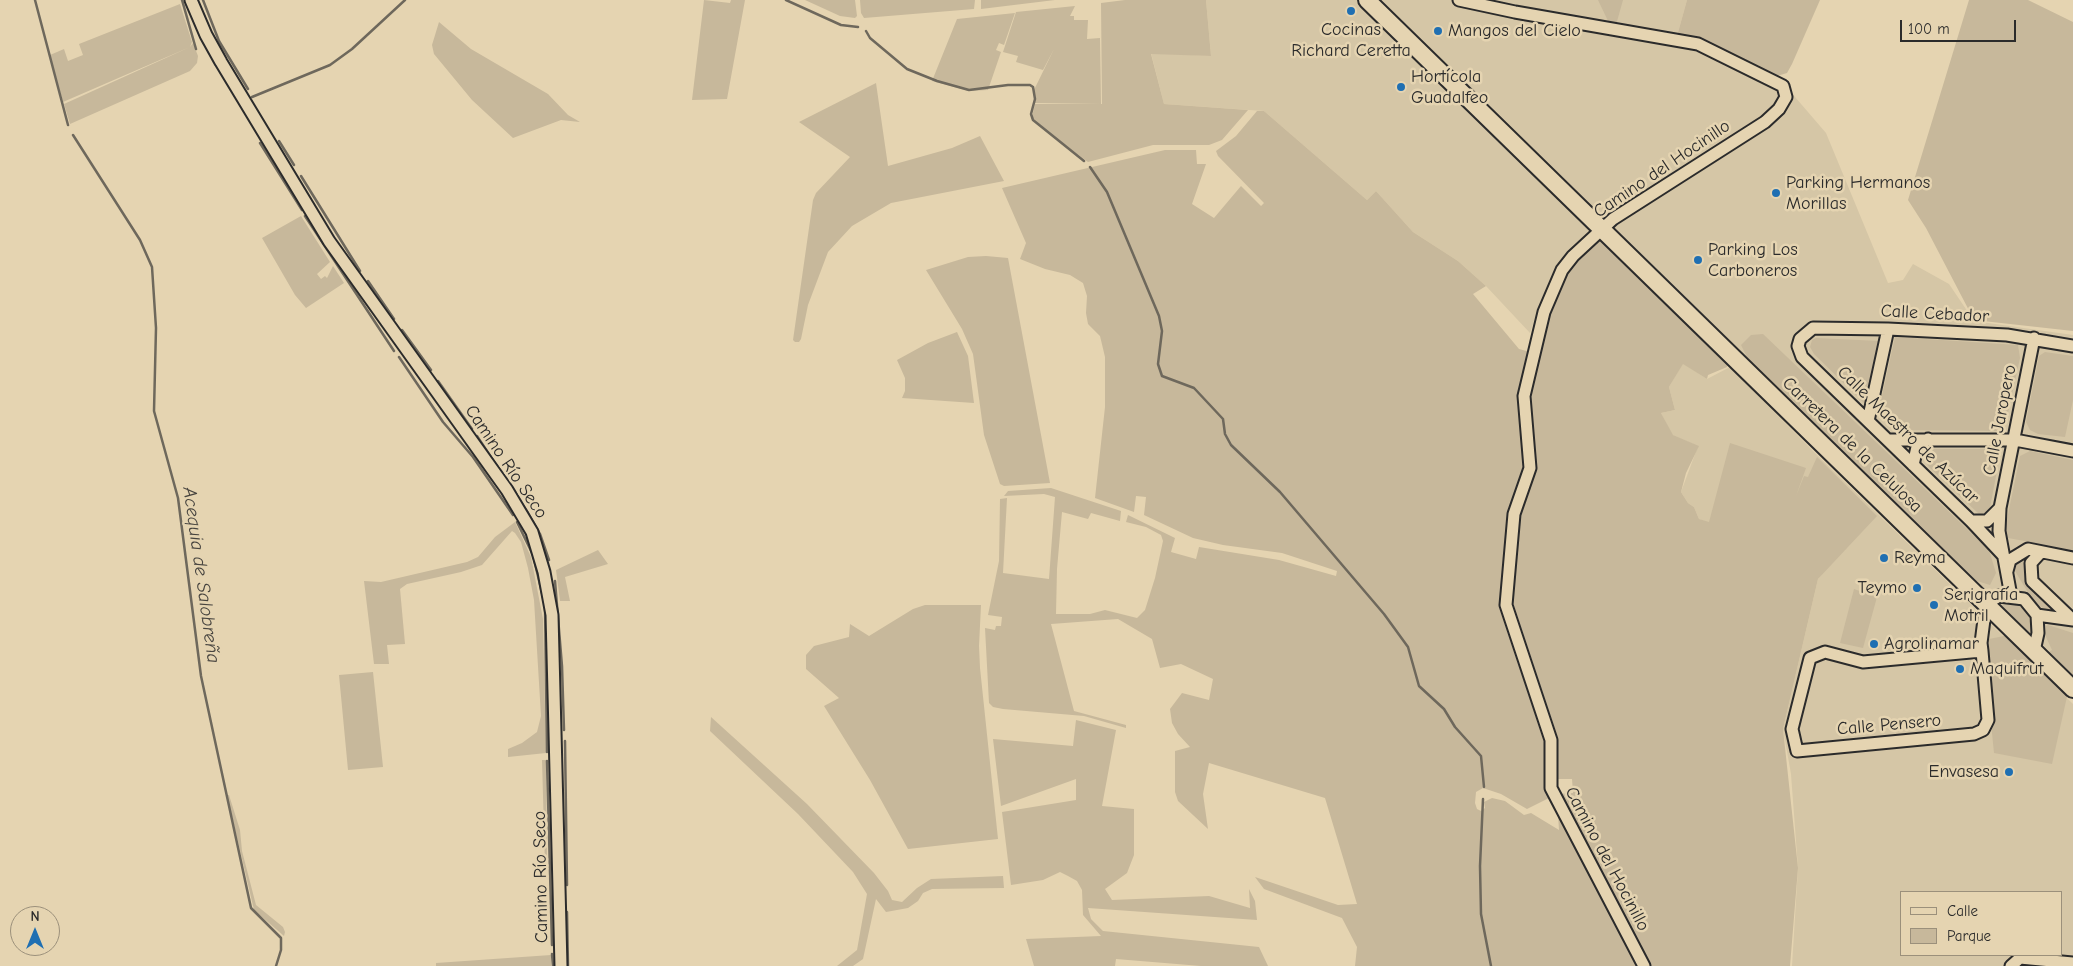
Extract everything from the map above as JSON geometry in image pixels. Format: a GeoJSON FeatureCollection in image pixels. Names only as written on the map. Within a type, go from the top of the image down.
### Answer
{"type":"FeatureCollection","features":[{"type":"Feature","properties":{"kind":"highway","name":"Carretera de la Celulosa"},"geometry":{"type":"LineString","coordinates":[[1368,0],[2073,689]]}},
{"type":"Feature","properties":{"kind":"street","name":"Camino Río Seco"},"geometry":{"type":"LineString","coordinates":[[191,0],[206,35],[221,62],[329,241],[507,490],[532,532],[546,579],[552,622],[561,966]]}},
{"type":"Feature","properties":{"kind":"street","name":"Camino del Hocinillo"},"geometry":{"type":"LineString","coordinates":[[1460,0],[1515,12],[1698,44],[1782,86],[1786,97],[1779,108],[1765,122],[1613,219],[1573,256],[1562,270],[1551,293],[1537,334],[1524,396],[1530,468],[1514,514],[1507,576],[1506,605],[1551,740],[1550,788],[1644,966]]}},
{"type":"Feature","properties":{"kind":"street","name":"Calle Cebador"},"geometry":{"type":"LineString","coordinates":[[1800,339],[1803,333],[1813,328],[1888,329],[1961,331],[2034,338],[2073,346]]}},
{"type":"Feature","properties":{"kind":"street"},"geometry":{"type":"LineString","coordinates":[[1868,421],[1888,329]]}},
{"type":"Feature","properties":{"kind":"street","name":"Calle Jaropero"},"geometry":{"type":"LineString","coordinates":[[2011,596],[2008,571],[2002,554],[1999,531],[2000,508],[2034,338]]}},
{"type":"Feature","properties":{"kind":"street","name":"Calle Maestro de Azúcar"},"geometry":{"type":"LineString","coordinates":[[1800,339],[1798,346],[1802,357],[1971,521],[2002,554]]}},
{"type":"Feature","properties":{"kind":"street"},"geometry":{"type":"LineString","coordinates":[[1913,465],[1917,447],[1928,439]]}},
{"type":"Feature","properties":{"kind":"street"},"geometry":{"type":"LineString","coordinates":[[1888,440],[2015,440],[2073,451]]}},
{"type":"Feature","properties":{"kind":"street"},"geometry":{"type":"LineString","coordinates":[[1971,521],[1986,521],[2000,508]]}},
{"type":"Feature","properties":{"kind":"street"},"geometry":{"type":"LineString","coordinates":[[2008,571],[2010,560],[2028,549],[2073,558]]}},
{"type":"Feature","properties":{"kind":"street"},"geometry":{"type":"LineString","coordinates":[[2041,552],[2031,563],[2032,581],[2073,620]]}},
{"type":"Feature","properties":{"kind":"street"},"geometry":{"type":"LineString","coordinates":[[1982,650],[1986,604],[1999,596],[2011,596],[2024,599],[2037,616],[2038,634],[2034,651]]}},
{"type":"Feature","properties":{"kind":"street"},"geometry":{"type":"LineString","coordinates":[[2037,616],[2073,620]]}},
{"type":"Feature","properties":{"kind":"street","name":"Calle Pensero"},"geometry":{"type":"LineString","coordinates":[[1982,650],[1988,720],[1983,730],[1974,734],[1797,751],[1792,729],[1810,658],[1825,652],[1863,662],[1982,650]]}},
{"type":"Feature","properties":{"kind":"street"},"geometry":{"type":"LineString","coordinates":[[2011,966],[2020,958],[2073,963]]}},
{"type":"Feature","properties":{"kind":"shaded area"},"geometry":{"type":"Polygon","coordinates":[[[1206,0],[1687,0],[1677,36],[1752,68],[1777,76],[1826,133],[1888,283],[1903,280],[1913,264],[1949,284],[1974,321],[2073,335],[2073,674],[1730,347],[1591,231],[1562,259],[1541,300],[1530,333],[1486,286],[1458,261],[1413,232],[1376,191],[1367,200],[1264,111],[1164,104],[1151,53],[1211,56],[1206,0]]]}},
{"type":"Feature","properties":{"kind":"shaded area"},"geometry":{"type":"Polygon","coordinates":[[[1683,363],[1707,379],[1730,367],[1814,452],[2073,704],[2073,966],[1792,966],[1798,868],[1791,774],[1783,729],[1818,579],[1822,574],[1699,519],[1694,507],[1688,503],[1681,492],[1698,446],[1672,435],[1661,413],[1675,410],[1669,387],[1683,363]]]}},
{"type":"Feature","properties":{"kind":"green space"},"geometry":{"type":"Polygon","coordinates":[[[704,0],[730,3],[731,0],[745,0],[727,99],[692,100],[704,0]]]}},
{"type":"Feature","properties":{"kind":"green space"},"geometry":{"type":"Polygon","coordinates":[[[805,0],[855,0],[857,16],[855,18],[840,16],[805,0]]]}},
{"type":"Feature","properties":{"kind":"green space"},"geometry":{"type":"Polygon","coordinates":[[[860,0],[975,0],[974,9],[864,18],[861,13],[860,0]]]}},
{"type":"Feature","properties":{"kind":"green space"},"geometry":{"type":"Polygon","coordinates":[[[981,0],[1055,0],[981,9],[981,0]]]}},
{"type":"Feature","properties":{"kind":"green space"},"geometry":{"type":"Polygon","coordinates":[[[1125,0],[1206,0],[1211,56],[1151,54],[1164,104],[1248,110],[1222,140],[1209,145],[1153,145],[1088,162],[1042,128],[1032,117],[1035,104],[1102,104],[1101,3],[1125,0]]]}},
{"type":"Feature","properties":{"kind":"green space"},"geometry":{"type":"Polygon","coordinates":[[[1598,0],[1623,0],[1616,25],[1609,23],[1598,0]]]}},
{"type":"Feature","properties":{"kind":"green space"},"geometry":{"type":"Polygon","coordinates":[[[1687,0],[1820,0],[1787,73],[1777,76],[1752,68],[1677,36],[1687,0]]]}},
{"type":"Feature","properties":{"kind":"green space"},"geometry":{"type":"Polygon","coordinates":[[[1969,0],[2028,0],[2073,22],[2073,331],[1974,320],[1926,228],[1908,200],[1969,0]]]}},
{"type":"Feature","properties":{"kind":"green space"},"geometry":{"type":"Polygon","coordinates":[[[180,4],[192,42],[190,47],[63,102],[50,55],[64,49],[68,61],[83,55],[79,44],[180,4]]]}},
{"type":"Feature","properties":{"kind":"green space"},"geometry":{"type":"Polygon","coordinates":[[[1075,6],[1070,16],[1074,16],[1074,20],[1088,20],[1087,39],[1100,38],[1101,104],[1035,103],[1034,90],[1054,49],[1043,70],[1016,62],[1018,56],[1003,52],[1016,12],[1075,6]]]}},
{"type":"Feature","properties":{"kind":"green space"},"geometry":{"type":"Polygon","coordinates":[[[1015,13],[1004,45],[999,43],[996,50],[1001,52],[988,90],[969,91],[932,81],[957,19],[1015,13]]]}},
{"type":"Feature","properties":{"kind":"green space"},"geometry":{"type":"Polygon","coordinates":[[[439,22],[471,49],[548,94],[568,115],[580,122],[561,120],[513,138],[472,100],[434,54],[432,45],[439,22]]]}},
{"type":"Feature","properties":{"kind":"green space"},"geometry":{"type":"Polygon","coordinates":[[[193,43],[198,56],[197,63],[190,71],[70,124],[64,104],[190,47],[193,43]]]}},
{"type":"Feature","properties":{"kind":"green space"},"geometry":{"type":"Polygon","coordinates":[[[876,83],[888,166],[952,148],[980,136],[1004,181],[891,203],[852,226],[828,252],[808,305],[801,339],[799,342],[795,342],[793,340],[813,200],[816,193],[850,157],[799,122],[876,83]]]}},
{"type":"Feature","properties":{"kind":"green space"},"geometry":{"type":"Polygon","coordinates":[[[1257,111],[1264,111],[1367,200],[1376,191],[1413,232],[1458,261],[1486,286],[1473,294],[1519,349],[1530,352],[1527,461],[1507,550],[1502,591],[1545,741],[1549,798],[1527,809],[1501,794],[1483,788],[1476,792],[1475,803],[1477,809],[1481,811],[1485,808],[1484,802],[1492,798],[1505,801],[1524,815],[1531,813],[1559,830],[1558,814],[1639,966],[1355,966],[1357,947],[1342,918],[1264,889],[1255,877],[1338,905],[1357,904],[1325,798],[1209,763],[1203,794],[1208,829],[1178,801],[1175,792],[1175,751],[1190,747],[1178,734],[1172,723],[1170,709],[1182,693],[1209,700],[1213,679],[1181,664],[1160,668],[1152,639],[1118,619],[1051,624],[1074,711],[1126,725],[1126,728],[1084,716],[1003,709],[993,707],[989,703],[985,628],[995,630],[996,626],[1001,626],[1002,617],[988,615],[999,561],[1000,499],[1007,498],[1003,573],[1049,579],[1055,497],[1044,494],[1004,496],[1008,491],[1051,488],[1121,511],[1120,521],[1091,513],[1088,519],[1062,512],[1057,569],[1056,614],[1090,614],[1105,610],[1137,618],[1145,610],[1155,578],[1163,541],[1161,535],[1146,527],[1126,522],[1128,515],[1175,538],[1171,552],[1196,559],[1199,547],[1279,560],[1336,576],[1337,571],[1282,553],[1223,545],[1193,538],[1144,515],[1146,497],[1136,496],[1134,512],[1095,498],[1105,407],[1105,357],[1100,336],[1088,324],[1086,313],[1087,296],[1083,283],[1070,275],[1045,269],[1020,259],[1026,243],[1002,188],[1165,150],[1196,150],[1197,164],[1206,164],[1192,204],[1214,218],[1241,186],[1261,206],[1264,203],[1218,156],[1216,151],[1236,136],[1257,111]]]}},
{"type":"Feature","properties":{"kind":"green space"},"geometry":{"type":"Polygon","coordinates":[[[301,216],[330,262],[317,274],[321,279],[325,276],[327,278],[333,266],[344,283],[306,308],[295,295],[262,238],[301,216]]]}},
{"type":"Feature","properties":{"kind":"green space"},"geometry":{"type":"Polygon","coordinates":[[[1598,239],[1728,363],[1727,367],[1708,375],[1707,379],[1683,364],[1669,387],[1675,410],[1661,413],[1673,435],[1699,446],[1686,473],[1681,492],[1688,503],[1694,507],[1699,519],[1709,522],[1730,443],[1806,468],[1796,496],[1804,476],[1808,477],[1817,457],[1877,516],[1818,579],[1783,729],[1798,868],[1790,966],[1648,966],[1557,794],[1573,793],[1572,779],[1555,779],[1554,737],[1509,605],[1519,514],[1536,466],[1529,410],[1544,320],[1568,271],[1598,239]]]}},
{"type":"Feature","properties":{"kind":"green space"},"geometry":{"type":"Polygon","coordinates":[[[968,257],[1008,258],[1050,483],[1004,486],[1000,484],[984,435],[973,354],[962,329],[926,270],[968,257]]]}},
{"type":"Feature","properties":{"kind":"green space"},"geometry":{"type":"Polygon","coordinates":[[[957,332],[968,356],[974,403],[902,398],[905,391],[905,378],[897,360],[928,343],[957,332]]]}},
{"type":"Feature","properties":{"kind":"green space"},"geometry":{"type":"Polygon","coordinates":[[[1763,334],[1989,550],[1996,573],[1990,585],[1977,581],[1823,435],[1747,357],[1741,345],[1751,335],[1763,334]]]}},
{"type":"Feature","properties":{"kind":"green space"},"geometry":{"type":"Polygon","coordinates":[[[1895,337],[2018,345],[2020,358],[2004,431],[1893,430],[1878,414],[1895,337]]]}},
{"type":"Feature","properties":{"kind":"green space"},"geometry":{"type":"Polygon","coordinates":[[[1816,338],[1880,341],[1867,406],[1814,354],[1810,347],[1812,340],[1816,338]]]}},
{"type":"Feature","properties":{"kind":"green space"},"geometry":{"type":"Polygon","coordinates":[[[2045,352],[2073,356],[2073,400],[2065,437],[2038,434],[2030,430],[2026,422],[2039,356],[2045,352]]]}},
{"type":"Feature","properties":{"kind":"green space"},"geometry":{"type":"Polygon","coordinates":[[[1934,449],[1985,449],[1995,451],[2000,455],[1989,513],[1979,514],[1929,467],[1925,460],[1934,449]]]}},
{"type":"Feature","properties":{"kind":"green space"},"geometry":{"type":"Polygon","coordinates":[[[2030,451],[2073,460],[2073,550],[2008,538],[2005,529],[2020,456],[2030,451]]]}},
{"type":"Feature","properties":{"kind":"green space"},"geometry":{"type":"Polygon","coordinates":[[[515,522],[531,557],[543,619],[546,753],[508,757],[508,749],[522,743],[537,732],[541,716],[534,600],[521,542],[515,533],[512,531],[482,565],[461,572],[407,584],[400,589],[405,644],[387,645],[389,664],[374,664],[364,581],[381,582],[467,562],[478,557],[495,537],[515,522]]]}},
{"type":"Feature","properties":{"kind":"green space"},"geometry":{"type":"Polygon","coordinates":[[[598,550],[608,564],[565,577],[570,601],[560,601],[556,570],[598,550]]]}},
{"type":"Feature","properties":{"kind":"green space"},"geometry":{"type":"Polygon","coordinates":[[[2033,553],[2024,567],[2024,578],[2057,611],[2051,612],[2035,604],[2015,571],[2015,560],[2033,553]]]}},
{"type":"Feature","properties":{"kind":"green space"},"geometry":{"type":"Polygon","coordinates":[[[1854,589],[1877,597],[1863,648],[1840,643],[1854,589]]]}},
{"type":"Feature","properties":{"kind":"green space"},"geometry":{"type":"Polygon","coordinates":[[[2011,603],[2023,608],[2029,617],[2032,631],[2027,636],[1996,606],[2011,603]]]}},
{"type":"Feature","properties":{"kind":"green space"},"geometry":{"type":"Polygon","coordinates":[[[925,605],[981,605],[980,668],[998,839],[908,849],[870,780],[824,706],[839,698],[806,669],[806,655],[814,646],[849,637],[850,624],[869,636],[913,609],[925,605]]]}},
{"type":"Feature","properties":{"kind":"green space"},"geometry":{"type":"Polygon","coordinates":[[[2046,626],[2073,633],[2073,680],[2046,654],[2052,650],[2046,637],[2046,626]]]}},
{"type":"Feature","properties":{"kind":"green space"},"geometry":{"type":"Polygon","coordinates":[[[2004,636],[2011,638],[2068,692],[2052,764],[1994,753],[1984,653],[1989,639],[2004,636]]]}},
{"type":"Feature","properties":{"kind":"green space"},"geometry":{"type":"Polygon","coordinates":[[[373,672],[383,767],[348,770],[339,675],[373,672]]]}},
{"type":"Feature","properties":{"kind":"green space"},"geometry":{"type":"Polygon","coordinates":[[[711,717],[807,804],[874,873],[888,891],[892,900],[902,902],[917,888],[931,879],[1003,876],[1004,888],[932,889],[923,893],[918,901],[908,908],[886,912],[876,899],[863,959],[853,966],[837,966],[857,950],[867,894],[853,872],[798,814],[710,731],[711,717]]]}},
{"type":"Feature","properties":{"kind":"green space"},"geometry":{"type":"Polygon","coordinates":[[[1076,720],[1116,730],[1102,806],[1134,809],[1134,855],[1127,873],[1105,889],[1112,900],[1209,896],[1250,908],[1249,889],[1255,901],[1257,920],[1088,908],[1091,919],[1103,931],[1259,947],[1268,966],[1201,966],[1116,959],[1115,966],[1034,966],[1026,939],[1101,936],[1083,915],[1082,890],[1077,881],[1060,872],[1043,880],[1011,885],[1002,812],[1076,800],[1076,779],[1001,806],[993,739],[1073,746],[1076,720]]]}},
{"type":"Feature","properties":{"kind":"green space"},"geometry":{"type":"Polygon","coordinates":[[[542,760],[546,760],[547,866],[545,867],[542,760]]]}},
{"type":"Feature","properties":{"kind":"green space"},"geometry":{"type":"Polygon","coordinates":[[[227,795],[229,795],[240,830],[242,851],[256,905],[283,927],[284,936],[254,910],[227,795]]]}},
{"type":"Feature","properties":{"kind":"green space"},"geometry":{"type":"Polygon","coordinates":[[[551,955],[551,966],[436,966],[436,963],[551,955]]]}},
{"type":"Feature","properties":{"kind":"waterway","name":"Acequia de Salobreña"},"geometry":{"type":"LineString","coordinates":[[35,0],[68,125]]}},
{"type":"Feature","properties":{"kind":"waterway"},"geometry":{"type":"LineString","coordinates":[[182,0],[196,49]]}},
{"type":"Feature","properties":{"kind":"waterway"},"geometry":{"type":"LineString","coordinates":[[203,0],[219,41],[248,89]]}},
{"type":"Feature","properties":{"kind":"waterway"},"geometry":{"type":"LineString","coordinates":[[252,97],[330,65],[352,49],[405,0]]}},
{"type":"Feature","properties":{"kind":"waterway"},"geometry":{"type":"LineString","coordinates":[[786,0],[841,25],[858,27]]}},
{"type":"Feature","properties":{"kind":"waterway"},"geometry":{"type":"LineString","coordinates":[[866,31],[870,38],[907,69],[937,81],[969,90],[1008,85],[1030,85],[1033,87],[1035,99],[1031,114],[1033,120],[1084,161]]}},
{"type":"Feature","properties":{"kind":"waterway","name":"Acequia de Salobreña"},"geometry":{"type":"LineString","coordinates":[[73,135],[140,240],[152,267],[156,328],[154,411],[178,498],[201,676],[251,908],[281,938],[281,950],[276,966]]}},
{"type":"Feature","properties":{"kind":"waterway"},"geometry":{"type":"LineString","coordinates":[[279,141],[294,165]]}},
{"type":"Feature","properties":{"kind":"waterway"},"geometry":{"type":"LineString","coordinates":[[260,143],[302,210]]}},
{"type":"Feature","properties":{"kind":"waterway"},"geometry":{"type":"LineString","coordinates":[[1090,167],[1107,192],[1159,316],[1162,331],[1158,364],[1162,376],[1194,388],[1223,419],[1225,434],[1231,445],[1280,492],[1384,614],[1408,647],[1419,686],[1444,709],[1455,727],[1481,756],[1484,787]]}},
{"type":"Feature","properties":{"kind":"waterway"},"geometry":{"type":"LineString","coordinates":[[301,176],[360,271]]}},
{"type":"Feature","properties":{"kind":"waterway"},"geometry":{"type":"LineString","coordinates":[[305,216],[394,351]]}},
{"type":"Feature","properties":{"kind":"waterway"},"geometry":{"type":"LineString","coordinates":[[368,281],[394,319]]}},
{"type":"Feature","properties":{"kind":"waterway"},"geometry":{"type":"LineString","coordinates":[[402,330],[431,370]]}},
{"type":"Feature","properties":{"kind":"waterway"},"geometry":{"type":"LineString","coordinates":[[399,357],[443,422],[473,457],[513,515]]}},
{"type":"Feature","properties":{"kind":"waterway"},"geometry":{"type":"LineString","coordinates":[[438,381],[472,429]]}},
{"type":"Feature","properties":{"kind":"waterway"},"geometry":{"type":"LineString","coordinates":[[477,436],[528,513],[540,534],[549,560]]}},
{"type":"Feature","properties":{"kind":"waterway"},"geometry":{"type":"LineString","coordinates":[[517,522],[533,555],[545,606],[547,752]]}},
{"type":"Feature","properties":{"kind":"waterway"},"geometry":{"type":"LineString","coordinates":[[555,581],[562,666],[564,730]]}},
{"type":"Feature","properties":{"kind":"waterway"},"geometry":{"type":"LineString","coordinates":[[565,741],[567,885]]}},
{"type":"Feature","properties":{"kind":"waterway"},"geometry":{"type":"LineString","coordinates":[[547,761],[552,945]]}},
{"type":"Feature","properties":{"kind":"waterway"},"geometry":{"type":"LineString","coordinates":[[1483,799],[1480,866],[1481,914],[1491,966]]}},
{"type":"Feature","properties":{"kind":"waterway"},"geometry":{"type":"LineString","coordinates":[[567,912],[568,966]]}},
{"type":"Feature","properties":{"kind":"waterway"},"geometry":{"type":"LineString","coordinates":[[552,954],[553,966]]}},
{"type":"Feature","properties":{"kind":"place","name":"Cocinas Richard Ceretta"},"geometry":{"type":"Point","coordinates":[1351,11]}},
{"type":"Feature","properties":{"kind":"place","name":"Mangos del Cielo"},"geometry":{"type":"Point","coordinates":[1438,31]}},
{"type":"Feature","properties":{"kind":"place","name":"Hortícola Guadalfeo"},"geometry":{"type":"Point","coordinates":[1401,87]}},
{"type":"Feature","properties":{"kind":"place","name":"Parking Hermanos Morillas"},"geometry":{"type":"Point","coordinates":[1776,193]}},
{"type":"Feature","properties":{"kind":"place","name":"Parking Los Carboneros"},"geometry":{"type":"Point","coordinates":[1698,260]}},
{"type":"Feature","properties":{"kind":"place","name":"Reyma"},"geometry":{"type":"Point","coordinates":[1884,558]}},
{"type":"Feature","properties":{"kind":"place","name":"Teymo"},"geometry":{"type":"Point","coordinates":[1917,588]}},
{"type":"Feature","properties":{"kind":"place","name":"Serigrafía Motril"},"geometry":{"type":"Point","coordinates":[1934,605]}},
{"type":"Feature","properties":{"kind":"place","name":"Agrolinamar"},"geometry":{"type":"Point","coordinates":[1874,644]}},
{"type":"Feature","properties":{"kind":"place","name":"Maquifrut"},"geometry":{"type":"Point","coordinates":[1960,669]}},
{"type":"Feature","properties":{"kind":"place","name":"Envasesa"},"geometry":{"type":"Point","coordinates":[2009,772]}}]}
